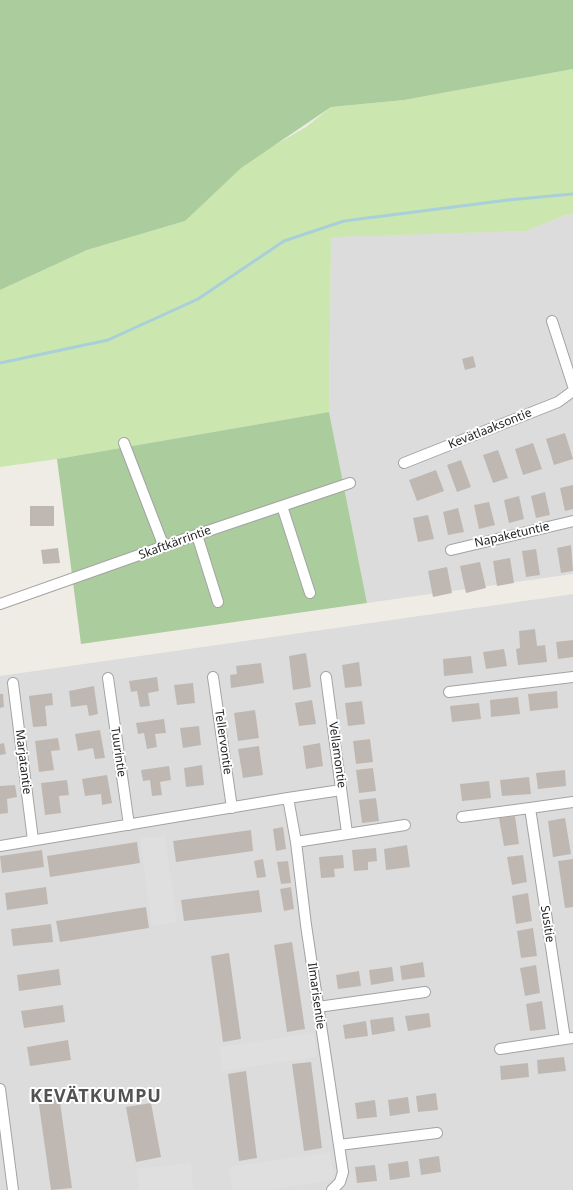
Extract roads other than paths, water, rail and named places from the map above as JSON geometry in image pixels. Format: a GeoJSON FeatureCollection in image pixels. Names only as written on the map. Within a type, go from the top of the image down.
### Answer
{"type":"FeatureCollection","features":[{"type":"Feature","properties":{"kind":"street"},"geometry":{"type":"LineString","coordinates":[[552,321],[573,386]]}},
{"type":"Feature","properties":{"kind":"street","name":"Kevätlaaksontie"},"geometry":{"type":"LineString","coordinates":[[404,463],[558,402],[573,391]]}},
{"type":"Feature","properties":{"kind":"street"},"geometry":{"type":"LineString","coordinates":[[124,444],[164,547]]}},
{"type":"Feature","properties":{"kind":"street","name":"Skaftkärrintie"},"geometry":{"type":"LineString","coordinates":[[0,604],[350,483]]}},
{"type":"Feature","properties":{"kind":"street"},"geometry":{"type":"LineString","coordinates":[[282,506],[310,593]]}},
{"type":"Feature","properties":{"kind":"street","name":"Napaketuntie"},"geometry":{"type":"LineString","coordinates":[[451,550],[573,521]]}},
{"type":"Feature","properties":{"kind":"street"},"geometry":{"type":"LineString","coordinates":[[197,535],[218,602]]}},
{"type":"Feature","properties":{"kind":"street","name":"Tellervontie"},"geometry":{"type":"LineString","coordinates":[[213,677],[232,808]]}},
{"type":"Feature","properties":{"kind":"street","name":"Vellamontie"},"geometry":{"type":"LineString","coordinates":[[326,677],[347,833]]}},
{"type":"Feature","properties":{"kind":"street"},"geometry":{"type":"LineString","coordinates":[[449,692],[573,677]]}},
{"type":"Feature","properties":{"kind":"street","name":"Tuurintie"},"geometry":{"type":"LineString","coordinates":[[108,678],[129,825]]}},
{"type":"Feature","properties":{"kind":"street","name":"Marjatantie"},"geometry":{"type":"LineString","coordinates":[[13,684],[33,840]]}},
{"type":"Feature","properties":{"kind":"street"},"geometry":{"type":"LineString","coordinates":[[0,846],[341,790]]}},
{"type":"Feature","properties":{"kind":"street","name":"Ilmarisentie"},"geometry":{"type":"LineString","coordinates":[[288,798],[296,842],[343,1172],[340,1182],[332,1190]]}},
{"type":"Feature","properties":{"kind":"street"},"geometry":{"type":"LineString","coordinates":[[462,817],[573,802]]}},
{"type":"Feature","properties":{"kind":"street","name":"Susitie"},"geometry":{"type":"LineString","coordinates":[[500,1049],[569,1039],[530,808]]}},
{"type":"Feature","properties":{"kind":"street"},"geometry":{"type":"LineString","coordinates":[[296,842],[404,825]]}},
{"type":"Feature","properties":{"kind":"street"},"geometry":{"type":"LineString","coordinates":[[318,1007],[425,992]]}},
{"type":"Feature","properties":{"kind":"street"},"geometry":{"type":"LineString","coordinates":[[0,1088],[13,1190]]}},
{"type":"Feature","properties":{"kind":"street"},"geometry":{"type":"LineString","coordinates":[[339,1145],[436,1133]]}},
{"type":"Feature","properties":{"kind":"waterway"},"geometry":{"type":"LineString","coordinates":[[0,363],[108,340],[198,299],[284,241],[344,221],[508,200],[573,194]]}},
{"type":"Feature","properties":{"kind":"district","name":"KEVÄTKUMPU"},"geometry":{"type":"Point","coordinates":[96,1097]}}]}
